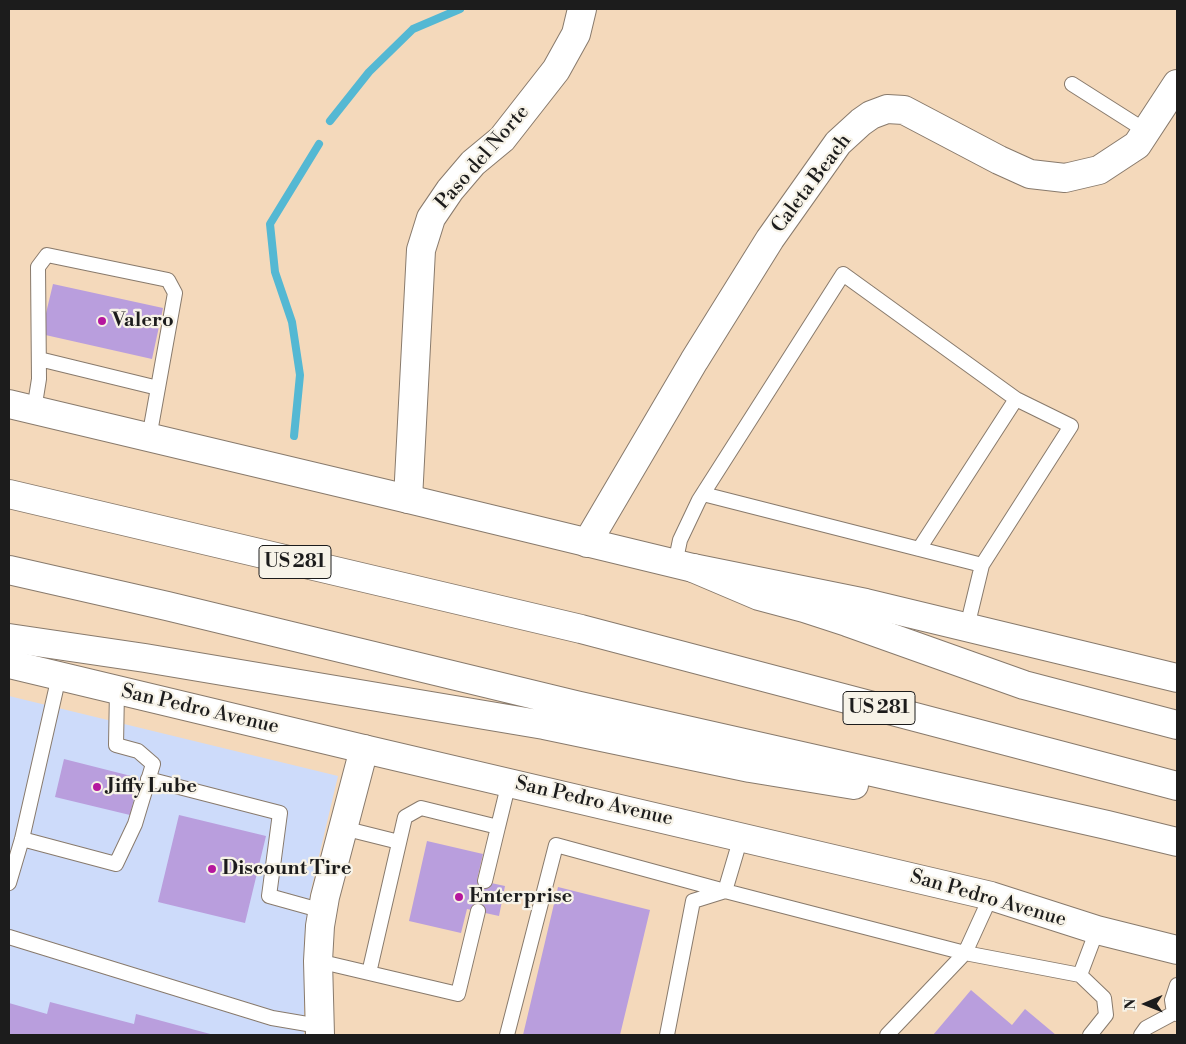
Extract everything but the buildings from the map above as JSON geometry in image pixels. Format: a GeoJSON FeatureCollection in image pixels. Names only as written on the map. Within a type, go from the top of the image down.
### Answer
{"type":"FeatureCollection","features":[{"type":"Feature","properties":{"kind":"main road","name":"Paso del Norte"},"geometry":{"type":"LineString","coordinates":[[408,499],[421,250],[431,218],[450,190],[473,163],[502,139],[556,70],[576,34],[582,9]]}},
{"type":"Feature","properties":{"kind":"main road","name":"Caleta Beach"},"geometry":{"type":"LineString","coordinates":[[587,543],[694,361],[770,239],[838,143],[861,122],[872,115],[887,110],[904,110],[999,160],[1030,174],[1065,178],[1099,170],[1137,145],[1177,84]]}},
{"type":"Feature","properties":{"kind":"main road"},"geometry":{"type":"LineString","coordinates":[[21,407],[684,566],[866,603],[1177,678]]}},
{"type":"Feature","properties":{"kind":"main road","name":"US 281"},"geometry":{"type":"LineString","coordinates":[[9,494],[581,630],[1177,786]]}},
{"type":"Feature","properties":{"kind":"main road"},"geometry":{"type":"LineString","coordinates":[[684,566],[759,596],[847,622],[1024,685],[1177,726]]}},
{"type":"Feature","properties":{"kind":"main road"},"geometry":{"type":"LineString","coordinates":[[9,570],[176,608],[586,707],[1177,842]]}},
{"type":"Feature","properties":{"kind":"main road"},"geometry":{"type":"LineString","coordinates":[[9,638],[154,660],[544,725],[750,768],[1107,825]]}},
{"type":"Feature","properties":{"kind":"main road","name":"San Pedro Avenue"},"geometry":{"type":"LineString","coordinates":[[9,664],[991,896],[1097,930],[1177,950]]}},
{"type":"Feature","properties":{"kind":"main road"},"geometry":{"type":"LineString","coordinates":[[319,1030],[318,961],[320,926],[364,749]]}},
{"type":"Feature","properties":{"kind":"lane"},"geometry":{"type":"LineString","coordinates":[[1072,84],[1146,131]]}},
{"type":"Feature","properties":{"kind":"lane"},"geometry":{"type":"LineString","coordinates":[[21,407],[39,379],[38,267],[47,255],[168,280],[175,294],[149,438]]}},
{"type":"Feature","properties":{"kind":"lane"},"geometry":{"type":"LineString","coordinates":[[684,566],[680,540],[703,494],[844,274],[1016,399],[1071,426],[982,565],[967,627]]}},
{"type":"Feature","properties":{"kind":"lane"},"geometry":{"type":"LineString","coordinates":[[39,359],[158,388]]}},
{"type":"Feature","properties":{"kind":"lane"},"geometry":{"type":"LineString","coordinates":[[919,549],[1016,399]]}},
{"type":"Feature","properties":{"kind":"lane"},"geometry":{"type":"LineString","coordinates":[[703,494],[982,565]]}},
{"type":"Feature","properties":{"kind":"lane"},"geometry":{"type":"LineString","coordinates":[[9,883],[22,839],[60,676]]}},
{"type":"Feature","properties":{"kind":"lane"},"geometry":{"type":"LineString","coordinates":[[22,839],[116,864],[135,824],[153,764],[138,751],[116,745],[117,690]]}},
{"type":"Feature","properties":{"kind":"lane"},"geometry":{"type":"LineString","coordinates":[[148,778],[280,812],[269,896],[323,911]]}},
{"type":"Feature","properties":{"kind":"lane"},"geometry":{"type":"LineString","coordinates":[[485,881],[509,782]]}},
{"type":"Feature","properties":{"kind":"lane"},"geometry":{"type":"LineString","coordinates":[[369,973],[405,817],[421,808],[498,826]]}},
{"type":"Feature","properties":{"kind":"lane"},"geometry":{"type":"LineString","coordinates":[[344,828],[399,842]]}},
{"type":"Feature","properties":{"kind":"lane"},"geometry":{"type":"LineString","coordinates":[[725,891],[741,837]]}},
{"type":"Feature","properties":{"kind":"lane"},"geometry":{"type":"LineString","coordinates":[[507,1035],[556,846],[965,953],[1080,975],[1104,998],[1106,1016],[1090,1035]]}},
{"type":"Feature","properties":{"kind":"lane"},"geometry":{"type":"LineString","coordinates":[[667,1035],[693,901],[725,891]]}},
{"type":"Feature","properties":{"kind":"lane"},"geometry":{"type":"LineString","coordinates":[[887,1035],[965,953],[991,896]]}},
{"type":"Feature","properties":{"kind":"lane"},"geometry":{"type":"LineString","coordinates":[[318,961],[458,994],[478,911]]}},
{"type":"Feature","properties":{"kind":"lane"},"geometry":{"type":"LineString","coordinates":[[1080,975],[1097,930]]}},
{"type":"Feature","properties":{"kind":"lane"},"geometry":{"type":"LineString","coordinates":[[9,937],[272,1018],[319,1030]]}},
{"type":"Feature","properties":{"kind":"lane"},"geometry":{"type":"LineString","coordinates":[[1141,1035],[1146,1028],[1176,1014],[1172,1000],[1177,985]]}},
{"type":"Feature","properties":{"kind":"shaded area"},"geometry":{"type":"Polygon","coordinates":[[[9,696],[338,776],[310,894],[304,942],[304,1035],[9,1035],[9,696]]]}},
{"type":"Feature","properties":{"kind":"waterway"},"geometry":{"type":"LineString","coordinates":[[330,121],[369,72],[413,29],[460,9]]}},
{"type":"Feature","properties":{"kind":"waterway"},"geometry":{"type":"LineString","coordinates":[[294,436],[300,375],[292,322],[275,272],[270,224],[319,144]]}},
{"type":"Feature","properties":{"kind":"place","name":"Valero"},"geometry":{"type":"Point","coordinates":[102,321]}},
{"type":"Feature","properties":{"kind":"place","name":"Jiffy Lube"},"geometry":{"type":"Point","coordinates":[97,787]}},
{"type":"Feature","properties":{"kind":"place","name":"Discount Tire"},"geometry":{"type":"Point","coordinates":[212,869]}},
{"type":"Feature","properties":{"kind":"place","name":"Enterprise"},"geometry":{"type":"Point","coordinates":[459,897]}}]}
